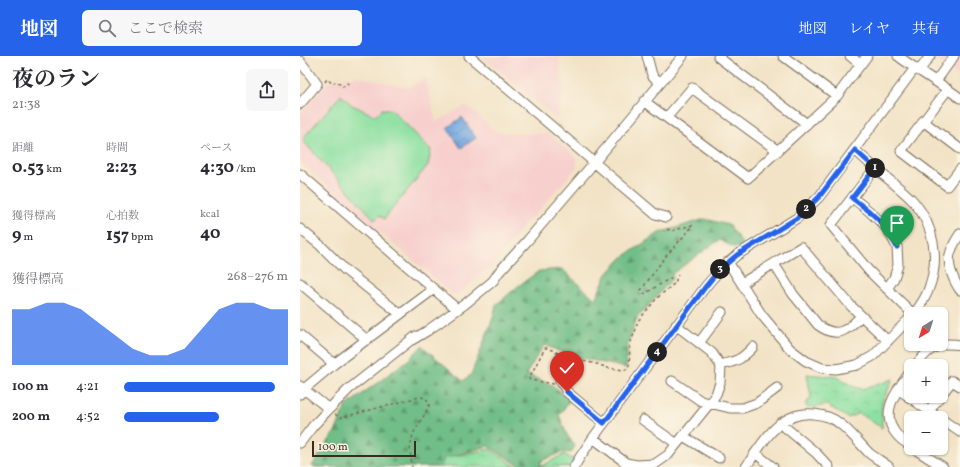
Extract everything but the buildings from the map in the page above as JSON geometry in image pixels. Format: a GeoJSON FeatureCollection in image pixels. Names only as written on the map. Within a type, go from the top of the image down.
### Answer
{"type":"FeatureCollection","features":[{"type":"Feature","properties":{"kind":"street"},"geometry":{"type":"LineString","coordinates":[[469,56],[655,214],[666,217]]}},
{"type":"Feature","properties":{"kind":"street"},"geometry":{"type":"LineString","coordinates":[[647,56],[652,75],[660,83]]}},
{"type":"Feature","properties":{"kind":"street"},"geometry":{"type":"LineString","coordinates":[[300,443],[313,426],[331,411],[349,389],[412,340],[427,331],[488,277],[499,272],[528,240],[683,56]]}},
{"type":"Feature","properties":{"kind":"street"},"geometry":{"type":"LineString","coordinates":[[719,56],[718,57],[807,124]]}},
{"type":"Feature","properties":{"kind":"street"},"geometry":{"type":"LineString","coordinates":[[783,56],[837,96]]}},
{"type":"Feature","properties":{"kind":"street"},"geometry":{"type":"LineString","coordinates":[[850,56],[860,64]]}},
{"type":"Feature","properties":{"kind":"street"},"geometry":{"type":"LineString","coordinates":[[644,101],[748,178],[837,96],[867,56]]}},
{"type":"Feature","properties":{"kind":"street"},"geometry":{"type":"LineString","coordinates":[[898,56],[960,98]]}},
{"type":"Feature","properties":{"kind":"street"},"geometry":{"type":"LineString","coordinates":[[574,467],[593,438],[676,325],[719,270],[737,255],[797,218],[819,197],[917,70],[930,56]]}},
{"type":"Feature","properties":{"kind":"street"},"geometry":{"type":"LineString","coordinates":[[936,81],[954,56]]}},
{"type":"Feature","properties":{"kind":"street"},"geometry":{"type":"LineString","coordinates":[[300,61],[317,84],[300,104]]}},
{"type":"Feature","properties":{"kind":"street"},"geometry":{"type":"LineString","coordinates":[[667,117],[692,88],[778,151]]}},
{"type":"Feature","properties":{"kind":"street"},"geometry":{"type":"LineString","coordinates":[[948,89],[901,151],[947,186],[960,169]]}},
{"type":"Feature","properties":{"kind":"street"},"geometry":{"type":"LineString","coordinates":[[923,122],[960,149]]}},
{"type":"Feature","properties":{"kind":"street"},"geometry":{"type":"LineString","coordinates":[[855,150],[914,201],[922,212],[930,228],[935,249],[934,271],[929,288],[919,307]]}},
{"type":"Feature","properties":{"kind":"street"},"geometry":{"type":"LineString","coordinates":[[875,168],[831,225],[869,271],[906,307]]}},
{"type":"Feature","properties":{"kind":"street"},"geometry":{"type":"LineString","coordinates":[[300,174],[455,307]]}},
{"type":"Feature","properties":{"kind":"street"},"geometry":{"type":"LineString","coordinates":[[852,198],[887,228],[897,247],[898,265],[894,278],[887,289]]}},
{"type":"Feature","properties":{"kind":"street"},"geometry":{"type":"LineString","coordinates":[[300,229],[320,245],[345,270],[400,314]]}},
{"type":"Feature","properties":{"kind":"street"},"geometry":{"type":"LineString","coordinates":[[958,240],[950,252],[949,258],[955,283],[960,290]]}},
{"type":"Feature","properties":{"kind":"street"},"geometry":{"type":"LineString","coordinates":[[742,283],[801,247],[851,306],[888,341]]}},
{"type":"Feature","properties":{"kind":"street"},"geometry":{"type":"LineString","coordinates":[[728,262],[761,314],[790,349],[806,361],[822,368],[836,369],[857,366],[873,356],[904,324]]}},
{"type":"Feature","properties":{"kind":"street"},"geometry":{"type":"LineString","coordinates":[[774,264],[793,294],[818,325],[823,328],[830,332],[838,332],[848,329],[861,316]]}},
{"type":"Feature","properties":{"kind":"street"},"geometry":{"type":"LineString","coordinates":[[300,283],[367,340]]}},
{"type":"Feature","properties":{"kind":"street"},"geometry":{"type":"LineString","coordinates":[[331,411],[301,389],[434,289]]}},
{"type":"Feature","properties":{"kind":"street"},"geometry":{"type":"LineString","coordinates":[[699,343],[722,312]]}},
{"type":"Feature","properties":{"kind":"street"},"geometry":{"type":"LineString","coordinates":[[593,438],[626,465],[657,466],[668,455],[710,403],[716,394],[720,383],[721,366],[712,353],[676,325]]}},
{"type":"Feature","properties":{"kind":"street"},"geometry":{"type":"LineString","coordinates":[[300,334],[334,364]]}},
{"type":"Feature","properties":{"kind":"street"},"geometry":{"type":"LineString","coordinates":[[920,359],[934,348],[946,344],[960,345]]}},
{"type":"Feature","properties":{"kind":"street"},"geometry":{"type":"LineString","coordinates":[[720,365],[740,360],[752,346]]}},
{"type":"Feature","properties":{"kind":"street"},"geometry":{"type":"LineString","coordinates":[[560,380],[567,392],[604,423]]}},
{"type":"Feature","properties":{"kind":"street"},"geometry":{"type":"LineString","coordinates":[[672,381],[701,401],[730,408],[743,408],[757,404],[777,388]]}},
{"type":"Feature","properties":{"kind":"street"},"geometry":{"type":"LineString","coordinates":[[904,381],[890,404],[889,418],[892,429],[897,436],[904,441]]}},
{"type":"Feature","properties":{"kind":"street"},"geometry":{"type":"LineString","coordinates":[[948,386],[952,381],[960,386]]}},
{"type":"Feature","properties":{"kind":"street"},"geometry":{"type":"LineString","coordinates":[[898,389],[929,411],[935,403]]}},
{"type":"Feature","properties":{"kind":"street"},"geometry":{"type":"LineString","coordinates":[[746,467],[767,437],[780,423],[792,417],[806,413],[824,415],[838,422],[871,454],[889,467]]}},
{"type":"Feature","properties":{"kind":"street"},"geometry":{"type":"LineString","coordinates":[[643,420],[677,444]]}},
{"type":"Feature","properties":{"kind":"street"},"geometry":{"type":"LineString","coordinates":[[780,423],[816,453],[829,467]]}},
{"type":"Feature","properties":{"kind":"street"},"geometry":{"type":"LineString","coordinates":[[948,424],[960,432]]}},
{"type":"Feature","properties":{"kind":"street"},"geometry":{"type":"LineString","coordinates":[[683,436],[719,458]]}},
{"type":"Feature","properties":{"kind":"street"},"geometry":{"type":"LineString","coordinates":[[755,453],[773,467]]}},
{"type":"Feature","properties":{"kind":"street"},"geometry":{"type":"LineString","coordinates":[[924,455],[943,467]]}},
{"type":"Feature","properties":{"kind":"path"},"geometry":{"type":"LineString","coordinates":[[323,84],[327,79],[334,84],[336,81],[343,87],[347,83],[351,86]]}},
{"type":"Feature","properties":{"kind":"path"},"geometry":{"type":"LineString","coordinates":[[667,230],[672,231],[692,225],[693,226],[665,257],[639,293],[641,296],[674,276]]}},
{"type":"Feature","properties":{"kind":"path"},"geometry":{"type":"LineString","coordinates":[[566,389],[553,384],[530,380],[528,378],[545,348],[568,358],[597,364],[608,368],[624,370],[629,368],[630,344],[638,321],[657,298],[675,283],[678,274]]}},
{"type":"Feature","properties":{"kind":"path"},"geometry":{"type":"LineString","coordinates":[[331,411],[340,418],[419,397],[427,399],[430,402],[429,407],[413,434],[410,449],[412,467]]}},
{"type":"Feature","properties":{"kind":"shaded area"},"geometry":{"type":"Polygon","coordinates":[[[482,56],[561,56],[559,58],[564,86],[557,119],[482,56]]]}},
{"type":"Feature","properties":{"kind":"shaded area"},"geometry":{"type":"Polygon","coordinates":[[[960,56],[960,85],[957,75],[933,57],[960,56]]]}},
{"type":"Feature","properties":{"kind":"shaded area"},"geometry":{"type":"Polygon","coordinates":[[[357,76],[408,88],[426,78],[436,122],[466,105],[498,133],[549,134],[577,158],[577,167],[533,217],[527,221],[514,239],[488,269],[457,294],[452,294],[300,162],[300,114],[328,82],[357,76]]]}},
{"type":"Feature","properties":{"kind":"green space"},"geometry":{"type":"Polygon","coordinates":[[[341,95],[352,105],[376,116],[382,109],[392,110],[431,150],[428,165],[384,219],[379,215],[375,220],[304,142],[304,137],[341,95]]]}},
{"type":"Feature","properties":{"kind":"green space"},"geometry":{"type":"Polygon","coordinates":[[[705,219],[729,225],[743,245],[735,248],[719,240],[672,274],[673,278],[637,318],[628,343],[626,368],[569,355],[544,345],[526,374],[554,386],[570,400],[559,415],[567,435],[575,446],[571,453],[563,452],[541,461],[541,467],[522,467],[488,446],[446,458],[443,467],[312,466],[336,430],[346,406],[408,360],[422,346],[463,381],[471,375],[493,318],[496,305],[539,271],[562,269],[595,299],[607,274],[623,257],[659,233],[705,219]]]}},
{"type":"Feature","properties":{"kind":"green space"},"geometry":{"type":"Polygon","coordinates":[[[807,374],[838,377],[852,386],[861,389],[893,379],[882,403],[882,428],[859,413],[848,418],[827,405],[808,408],[805,405],[811,397],[807,374]]]}},
{"type":"Feature","properties":{"kind":"green space"},"geometry":{"type":"Polygon","coordinates":[[[490,449],[517,467],[441,467],[444,458],[490,449]]]}},
{"type":"Feature","properties":{"kind":"green space"},"geometry":{"type":"Polygon","coordinates":[[[564,454],[574,460],[571,467],[540,467],[564,454]]]}},
{"type":"Feature","properties":{"kind":"water"},"geometry":{"type":"Polygon","coordinates":[[[462,117],[476,138],[461,148],[447,128],[462,117]]]}},
{"type":"Feature","properties":{"kind":"route"},"geometry":{"type":"LineString","coordinates":[[567,392],[604,423],[719,270],[737,255],[797,218],[819,197],[855,150],[875,168],[852,198],[887,228],[897,247]]}}]}
